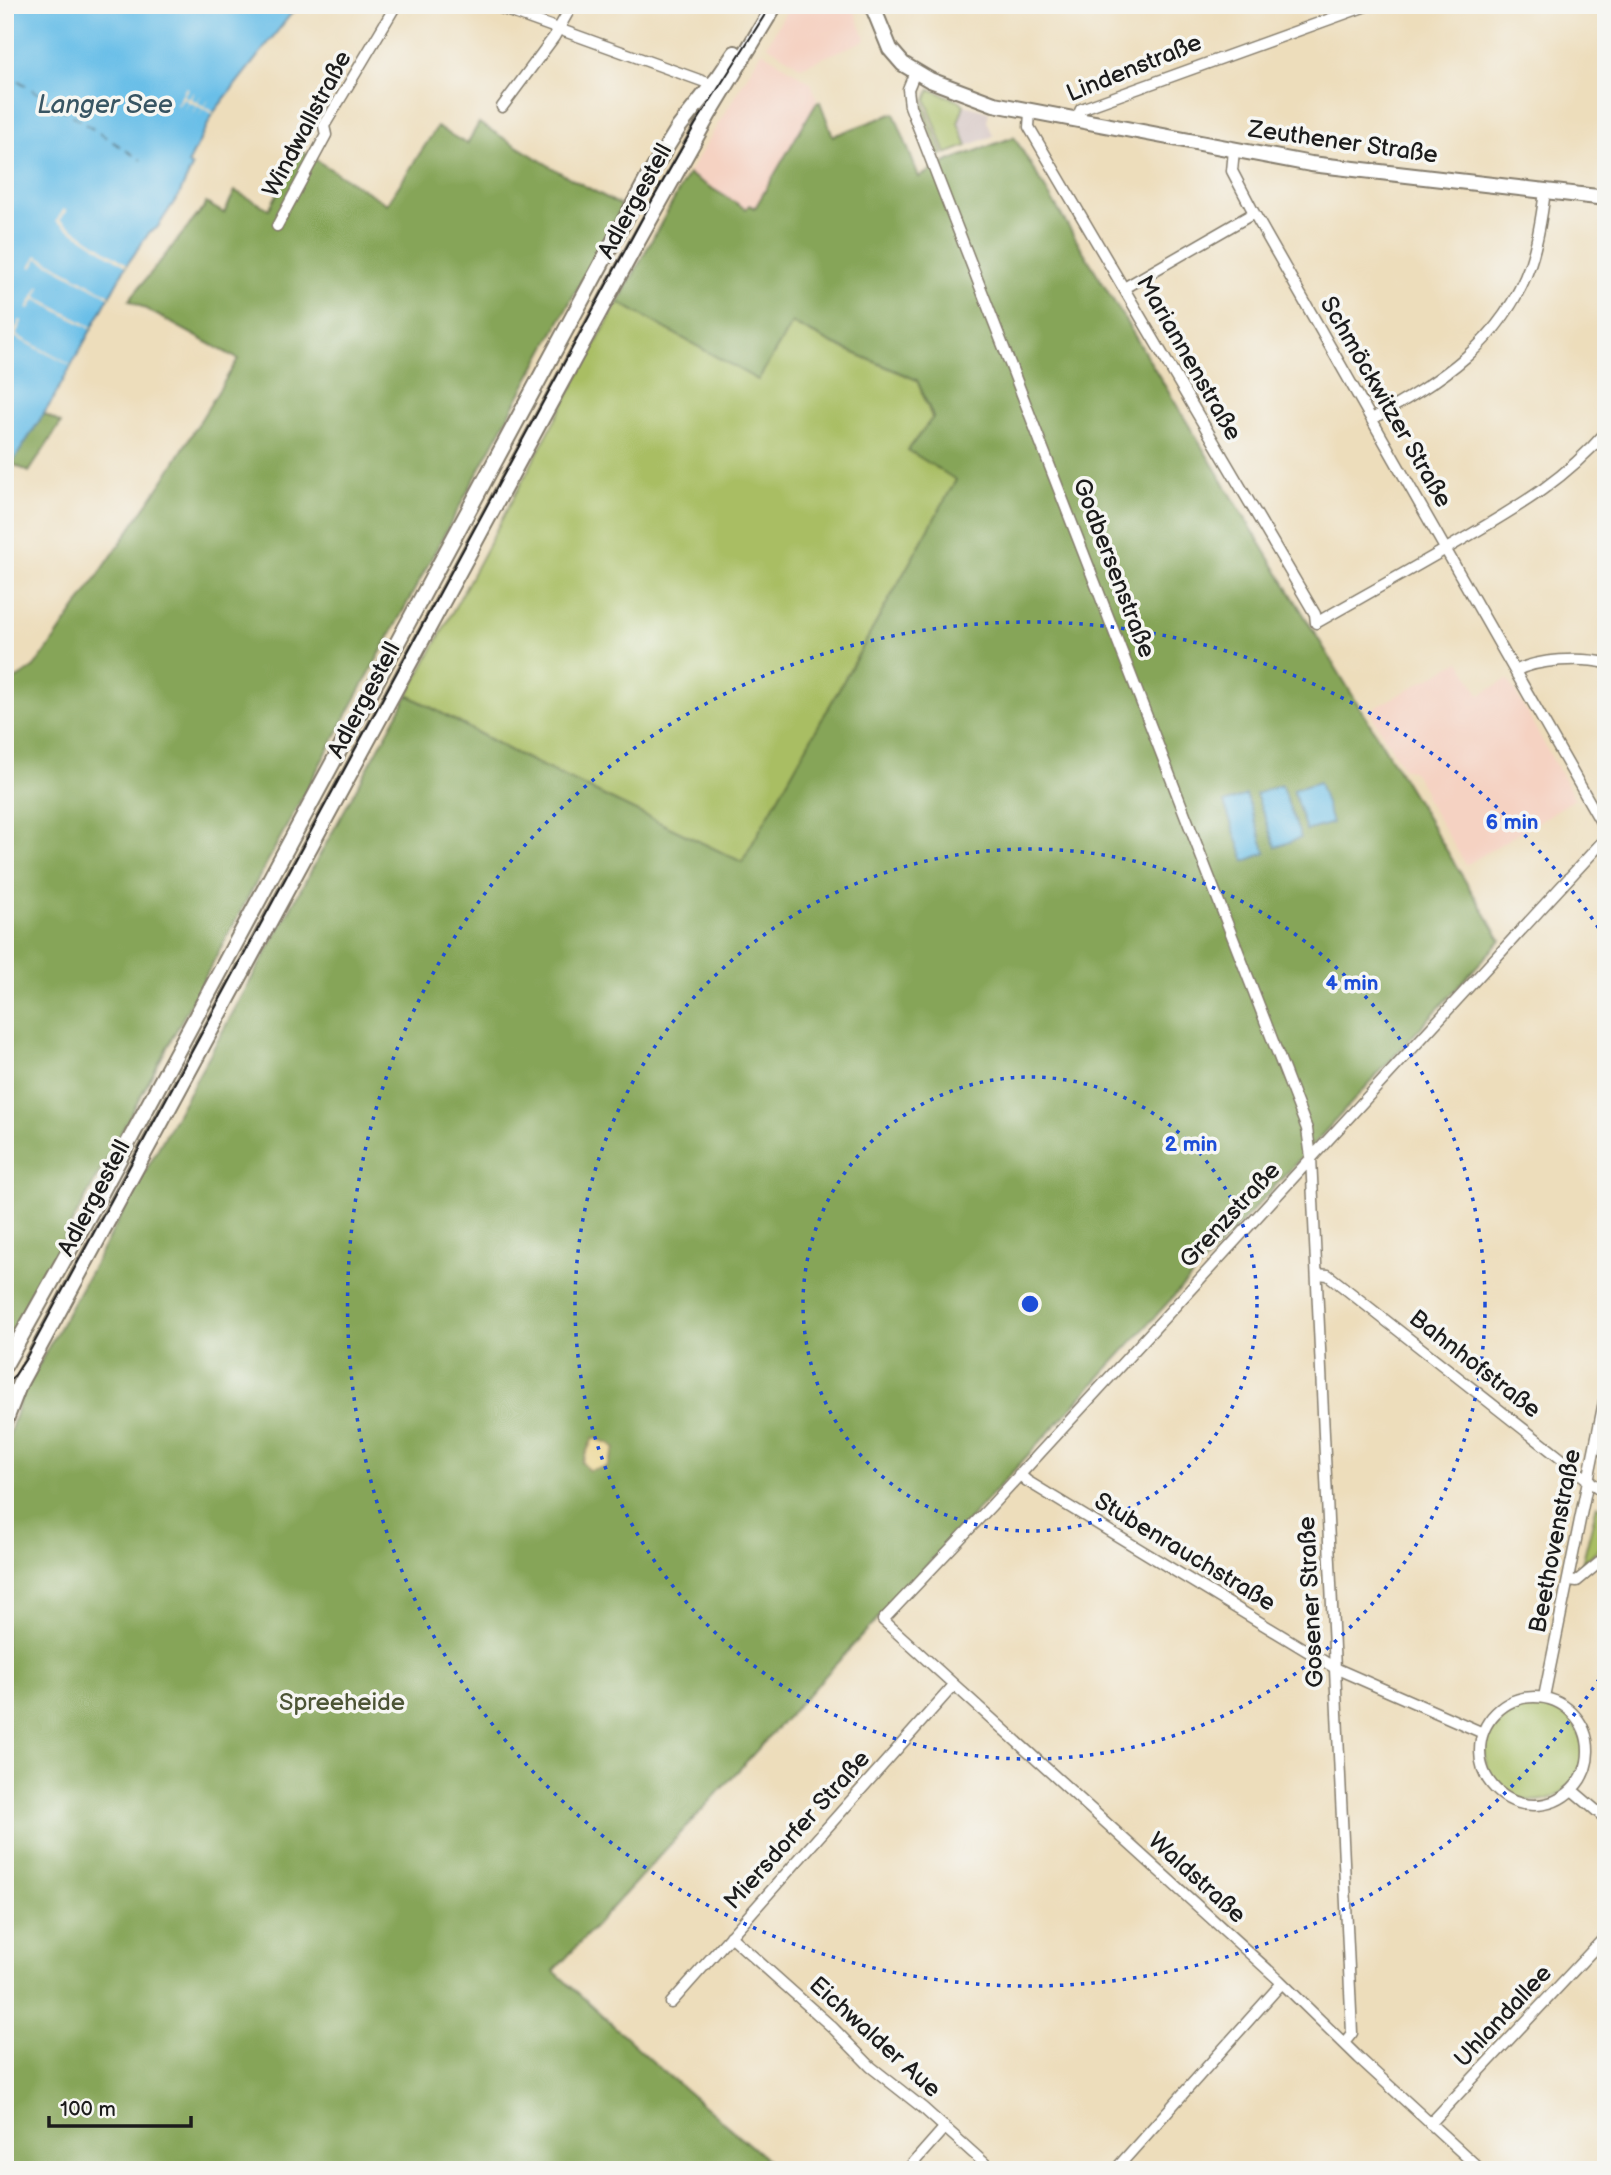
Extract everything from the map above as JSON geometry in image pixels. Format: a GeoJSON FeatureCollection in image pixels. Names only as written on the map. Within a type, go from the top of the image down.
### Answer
{"type":"FeatureCollection","features":[{"type":"Feature","properties":{"kind":"main road","name":"Adlergestell"},"geometry":{"type":"LineString","coordinates":[[5,1422],[13,1382],[627,261],[718,88],[766,5]]}},
{"type":"Feature","properties":{"kind":"main road","name":"Adlergestell"},"geometry":{"type":"LineString","coordinates":[[5,1365],[94,1206],[647,179],[685,118],[718,88],[775,5]]}},
{"type":"Feature","properties":{"kind":"main road"},"geometry":{"type":"LineString","coordinates":[[872,5],[890,49],[903,64],[915,72]]}},
{"type":"Feature","properties":{"kind":"main road","name":"Lindenstraße"},"geometry":{"type":"LineString","coordinates":[[915,72],[971,97],[1076,120]]}},
{"type":"Feature","properties":{"kind":"main road","name":"Zeuthener Straße"},"geometry":{"type":"LineString","coordinates":[[1076,120],[1343,169],[1606,198]]}},
{"type":"Feature","properties":{"kind":"street","name":"Windwallstraße"},"geometry":{"type":"LineString","coordinates":[[277,226],[326,135],[324,125],[396,5]]}},
{"type":"Feature","properties":{"kind":"street"},"geometry":{"type":"LineString","coordinates":[[492,5],[718,88]]}},
{"type":"Feature","properties":{"kind":"street"},"geometry":{"type":"LineString","coordinates":[[502,107],[572,5]]}},
{"type":"Feature","properties":{"kind":"street","name":"Lindenstraße"},"geometry":{"type":"LineString","coordinates":[[1076,120],[1081,108],[1369,5]]}},
{"type":"Feature","properties":{"kind":"street","name":"Godbersenstraße"},"geometry":{"type":"LineString","coordinates":[[915,72],[908,89],[910,106],[1304,1118],[1311,1157]]}},
{"type":"Feature","properties":{"kind":"street","name":"Mariannenstraße"},"geometry":{"type":"LineString","coordinates":[[1030,112],[1029,127],[1315,614],[1316,623],[1451,547]]}},
{"type":"Feature","properties":{"kind":"street","name":"Schmöckwitzer Straße"},"geometry":{"type":"LineString","coordinates":[[1234,150],[1232,171],[1254,213],[1372,419],[1451,547],[1515,671],[1606,831]]}},
{"type":"Feature","properties":{"kind":"street"},"geometry":{"type":"LineString","coordinates":[[1372,419],[1457,366],[1475,351],[1499,321],[1530,265],[1545,191]]}},
{"type":"Feature","properties":{"kind":"street"},"geometry":{"type":"LineString","coordinates":[[1124,288],[1254,213]]}},
{"type":"Feature","properties":{"kind":"street"},"geometry":{"type":"LineString","coordinates":[[1451,547],[1548,487],[1588,452],[1606,432]]}},
{"type":"Feature","properties":{"kind":"street"},"geometry":{"type":"LineString","coordinates":[[1515,671],[1557,661],[1591,659],[1606,663]]}},
{"type":"Feature","properties":{"kind":"street","name":"Grenzstraße"},"geometry":{"type":"LineString","coordinates":[[883,1620],[1606,838]]}},
{"type":"Feature","properties":{"kind":"street","name":"Gosener Straße"},"geometry":{"type":"LineString","coordinates":[[1311,1157],[1352,2033],[1344,2043]]}},
{"type":"Feature","properties":{"kind":"street","name":"Bahnhofstraße"},"geometry":{"type":"LineString","coordinates":[[1317,1274],[1328,1275],[1606,1494]]}},
{"type":"Feature","properties":{"kind":"street","name":"Beethovenstraße"},"geometry":{"type":"LineString","coordinates":[[1544,1698],[1606,1392]]}},
{"type":"Feature","properties":{"kind":"street","name":"Stubenrauchstraße"},"geometry":{"type":"LineString","coordinates":[[1019,1475],[1335,1668],[1483,1733]]}},
{"type":"Feature","properties":{"kind":"street"},"geometry":{"type":"LineString","coordinates":[[1569,1580],[1577,1581],[1606,1558]]}},
{"type":"Feature","properties":{"kind":"street","name":"Waldstraße"},"geometry":{"type":"LineString","coordinates":[[883,1620],[1282,1983],[1481,2170]]}},
{"type":"Feature","properties":{"kind":"street","name":"Miersdorfer Straße"},"geometry":{"type":"LineString","coordinates":[[671,2003],[954,1685]]}},
{"type":"Feature","properties":{"kind":"street"},"geometry":{"type":"LineString","coordinates":[[1533,1696],[1544,1698],[1557,1702],[1577,1718],[1587,1737],[1586,1768],[1579,1782],[1563,1797],[1541,1805],[1529,1805],[1509,1799],[1494,1787],[1484,1772],[1480,1748],[1483,1733],[1495,1713],[1510,1702],[1533,1696]]}},
{"type":"Feature","properties":{"kind":"street"},"geometry":{"type":"LineString","coordinates":[[1572,1790],[1606,1819]]}},
{"type":"Feature","properties":{"kind":"street","name":"Eichwalder Aue"},"geometry":{"type":"LineString","coordinates":[[730,1936],[832,2027],[871,2067],[945,2127],[992,2170]]}},
{"type":"Feature","properties":{"kind":"street","name":"Uhlandallee"},"geometry":{"type":"LineString","coordinates":[[1430,2124],[1606,1936]]}},
{"type":"Feature","properties":{"kind":"street"},"geometry":{"type":"LineString","coordinates":[[1115,2170],[1282,1983]]}},
{"type":"Feature","properties":{"kind":"street"},"geometry":{"type":"LineString","coordinates":[[907,2170],[945,2127]]}},
{"type":"Feature","properties":{"kind":"shaded area"},"geometry":{"type":"Polygon","coordinates":[[[790,5],[852,5],[866,40],[801,67],[767,45],[790,5]]]}},
{"type":"Feature","properties":{"kind":"shaded area"},"geometry":{"type":"Polygon","coordinates":[[[762,51],[811,83],[817,98],[755,208],[746,210],[688,174],[762,51]]]}},
{"type":"Feature","properties":{"kind":"shaded area"},"geometry":{"type":"Polygon","coordinates":[[[964,105],[989,112],[987,121],[993,136],[967,146],[958,123],[964,105]]]}},
{"type":"Feature","properties":{"kind":"shaded area"},"geometry":{"type":"Polygon","coordinates":[[[1460,661],[1480,695],[1508,679],[1575,799],[1466,865],[1424,796],[1425,791],[1413,771],[1403,768],[1369,711],[1460,661]]]}},
{"type":"Feature","properties":{"kind":"green space"},"geometry":{"type":"Polygon","coordinates":[[[924,87],[921,96],[943,154],[939,156],[917,93],[919,88],[924,87]]]}},
{"type":"Feature","properties":{"kind":"green space"},"geometry":{"type":"Polygon","coordinates":[[[930,89],[964,105],[958,123],[967,146],[946,154],[926,100],[930,89]]]}},
{"type":"Feature","properties":{"kind":"green space","name":"Spreeheide"},"geometry":{"type":"Polygon","coordinates":[[[820,102],[833,136],[894,113],[919,177],[951,160],[1014,137],[1501,940],[554,1971],[663,2071],[779,2170],[5,2170],[5,1448],[21,1397],[408,695],[513,752],[742,862],[956,480],[908,450],[933,417],[917,380],[792,323],[758,380],[618,302],[688,174],[746,209],[749,205],[755,208],[816,103],[820,102]],[[594,1438],[582,1462],[611,1455],[615,1448],[594,1438]]]}},
{"type":"Feature","properties":{"kind":"green space"},"geometry":{"type":"Polygon","coordinates":[[[479,123],[566,176],[622,206],[5,1347],[5,685],[33,668],[45,653],[165,478],[238,359],[129,300],[206,203],[224,213],[235,191],[269,209],[301,151],[387,204],[437,127],[467,144],[479,123]]]}},
{"type":"Feature","properties":{"kind":"green space"},"geometry":{"type":"Polygon","coordinates":[[[618,302],[758,380],[792,323],[917,380],[957,480],[742,863],[513,752],[408,695],[618,302]]]}},
{"type":"Feature","properties":{"kind":"green space"},"geometry":{"type":"Polygon","coordinates":[[[44,414],[61,423],[29,472],[11,463],[44,414]]]}},
{"type":"Feature","properties":{"kind":"green space"},"geometry":{"type":"Polygon","coordinates":[[[1597,1505],[1606,1510],[1606,1542],[1582,1564],[1597,1505]]]}},
{"type":"Feature","properties":{"kind":"green space"},"geometry":{"type":"Polygon","coordinates":[[[1534,1703],[1553,1707],[1568,1718],[1579,1733],[1583,1752],[1579,1771],[1568,1786],[1553,1797],[1534,1801],[1515,1797],[1500,1786],[1489,1771],[1485,1752],[1489,1733],[1500,1718],[1515,1707],[1534,1703]]]}},
{"type":"Feature","properties":{"kind":"sand"},"geometry":{"type":"Polygon","coordinates":[[[593,1438],[615,1448],[607,1467],[588,1470],[582,1462],[593,1438]]]}},
{"type":"Feature","properties":{"kind":"water","name":"Langer See"},"geometry":{"type":"Polygon","coordinates":[[[5,5],[298,5],[214,112],[188,164],[192,167],[180,193],[157,228],[149,233],[126,266],[52,401],[5,474],[5,5]]]}},
{"type":"Feature","properties":{"kind":"water"},"geometry":{"type":"Polygon","coordinates":[[[1319,782],[1332,823],[1306,831],[1293,790],[1319,782]]]}},
{"type":"Feature","properties":{"kind":"water"},"geometry":{"type":"Polygon","coordinates":[[[1281,785],[1301,838],[1276,847],[1256,794],[1281,785]]]}},
{"type":"Feature","properties":{"kind":"water"},"geometry":{"type":"Polygon","coordinates":[[[1246,795],[1266,853],[1245,861],[1224,803],[1246,795]]]}},
{"type":"Feature","properties":{"kind":"pier"},"geometry":{"type":"Polygon","coordinates":[[[186,87],[188,88],[184,96],[189,99],[194,90],[191,99],[197,102],[201,95],[198,103],[204,106],[209,99],[205,107],[214,112],[213,114],[204,109],[198,117],[203,109],[197,106],[192,115],[196,105],[189,102],[184,110],[188,101],[183,98],[177,105],[186,87]]]}},
{"type":"Feature","properties":{"kind":"pier"},"geometry":{"type":"Polygon","coordinates":[[[64,209],[66,211],[60,220],[127,264],[126,266],[56,221],[64,209]]]}},
{"type":"Feature","properties":{"kind":"pier"},"geometry":{"type":"Polygon","coordinates":[[[37,255],[110,295],[109,297],[38,258],[32,268],[30,267],[37,255]]]}},
{"type":"Feature","properties":{"kind":"pier"},"geometry":{"type":"Polygon","coordinates":[[[39,286],[41,287],[36,297],[92,327],[91,329],[35,299],[29,310],[27,309],[39,286]]]}},
{"type":"Feature","properties":{"kind":"pier"},"geometry":{"type":"Polygon","coordinates":[[[20,320],[22,321],[16,335],[71,366],[15,337],[7,349],[5,348],[20,320]]]}},
{"type":"Feature","properties":{"kind":"ferry route"},"geometry":{"type":"LineString","coordinates":[[5,72],[141,160]]}},
{"type":"Feature","properties":{"kind":"tram line"},"geometry":{"type":"LineString","coordinates":[[5,1384],[25,1360],[649,206],[695,125],[771,5]]}}]}
